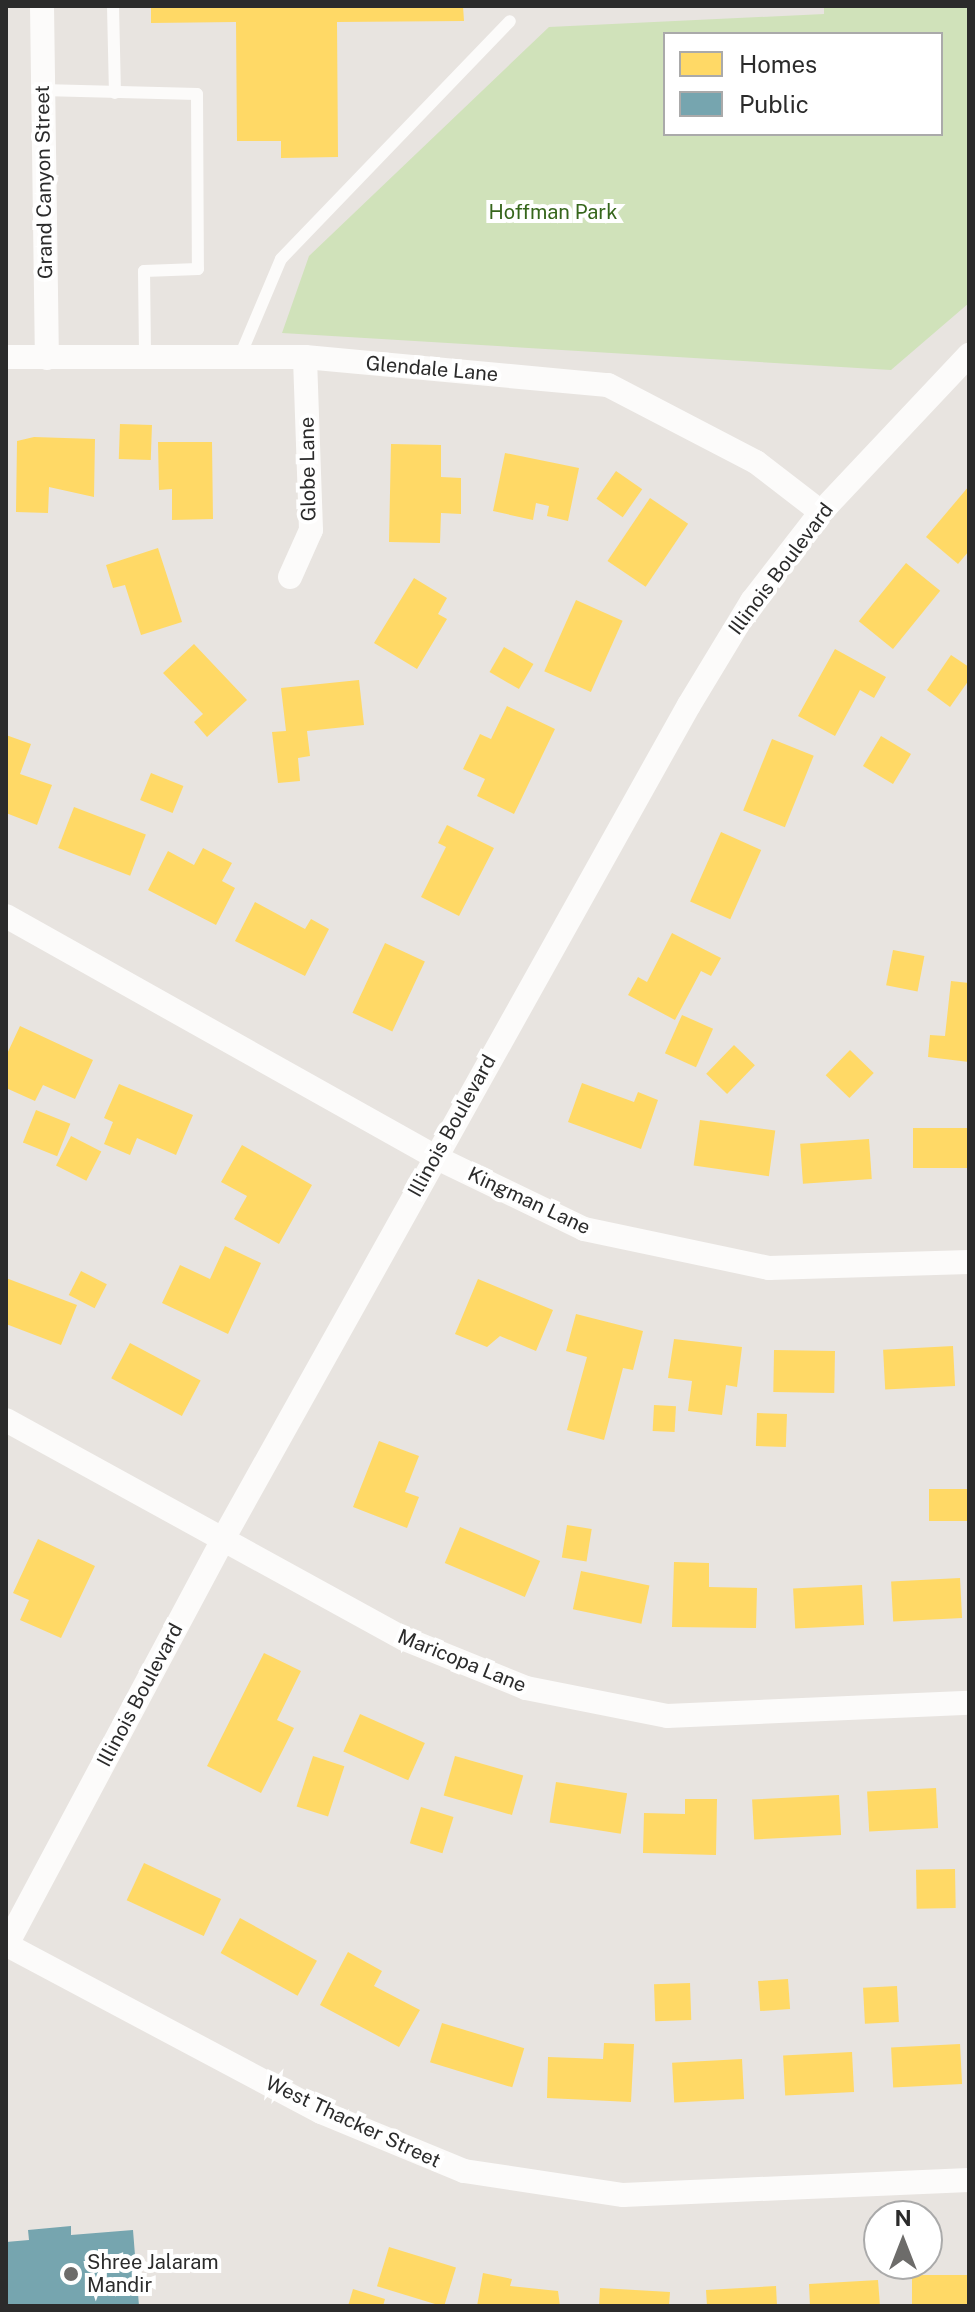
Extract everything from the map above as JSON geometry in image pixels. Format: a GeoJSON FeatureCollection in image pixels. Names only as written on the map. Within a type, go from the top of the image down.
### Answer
{"type":"FeatureCollection","features":[{"type":"Feature","properties":{"kind":"street","name":"Grand Canyon Street"},"geometry":{"type":"LineString","coordinates":[[42,6],[47,358]]}},
{"type":"Feature","properties":{"kind":"street","name":"Illinois Boulevard"},"geometry":{"type":"LineString","coordinates":[[6,1946],[223,1539],[689,705],[752,601],[821,512],[969,355]]}},
{"type":"Feature","properties":{"kind":"street","name":"Glendale Lane"},"geometry":{"type":"LineString","coordinates":[[6,357],[305,357],[608,385],[721,441],[821,512]]}},
{"type":"Feature","properties":{"kind":"street","name":"Globe Lane"},"geometry":{"type":"LineString","coordinates":[[290,577],[311,530],[305,357]]}},
{"type":"Feature","properties":{"kind":"street","name":"Kingman Lane"},"geometry":{"type":"LineString","coordinates":[[6,916],[435,1157],[584,1229],[720,1262],[837,1270],[969,1262]]}},
{"type":"Feature","properties":{"kind":"street","name":"Maricopa Lane"},"geometry":{"type":"LineString","coordinates":[[6,1420],[447,1660],[580,1703],[725,1718],[969,1703]]}},
{"type":"Feature","properties":{"kind":"street","name":"West Thacker Street"},"geometry":{"type":"LineString","coordinates":[[6,1946],[321,2112],[464,2171],[623,2195],[969,2180]]}},
{"type":"Feature","properties":{"kind":"lane"},"geometry":{"type":"LineString","coordinates":[[113,6],[115,93]]}},
{"type":"Feature","properties":{"kind":"lane"},"geometry":{"type":"LineString","coordinates":[[240,356],[281,259],[510,21]]}},
{"type":"Feature","properties":{"kind":"lane"},"geometry":{"type":"LineString","coordinates":[[42,90],[197,94],[198,269],[144,271],[145,359]]}},
{"type":"Feature","properties":{"kind":"green space","name":"Hoffman Park"},"geometry":{"type":"Polygon","coordinates":[[[824,6],[969,6],[969,303],[891,370],[282,333],[309,256],[549,27],[824,14],[824,6]]]}},
{"type":"Feature","properties":{"kind":"building: Homes"},"geometry":{"type":"Polygon","coordinates":[[[151,6],[463,6],[464,21],[337,22],[338,157],[281,158],[281,141],[237,141],[236,22],[151,23],[151,6]]]}},
{"type":"Feature","properties":{"kind":"building: Homes"},"geometry":{"type":"Polygon","coordinates":[[[120,424],[152,425],[151,460],[119,459],[120,424]]]}},
{"type":"Feature","properties":{"kind":"building: Homes"},"geometry":{"type":"Polygon","coordinates":[[[34,437],[95,439],[94,497],[49,487],[48,513],[16,512],[17,441],[34,437]]]}},
{"type":"Feature","properties":{"kind":"building: Homes"},"geometry":{"type":"Polygon","coordinates":[[[158,442],[212,442],[213,519],[172,520],[172,489],[159,490],[158,442]]]}},
{"type":"Feature","properties":{"kind":"building: Homes"},"geometry":{"type":"Polygon","coordinates":[[[391,444],[441,445],[441,477],[461,478],[461,514],[441,513],[440,543],[389,542],[391,444]]]}},
{"type":"Feature","properties":{"kind":"building: Homes"},"geometry":{"type":"Polygon","coordinates":[[[505,453],[579,468],[568,521],[547,516],[549,506],[536,503],[533,520],[493,511],[505,453]]]}},
{"type":"Feature","properties":{"kind":"building: Homes"},"geometry":{"type":"Polygon","coordinates":[[[616,471],[642,489],[623,517],[596,499],[616,471]]]}},
{"type":"Feature","properties":{"kind":"building: Homes"},"geometry":{"type":"Polygon","coordinates":[[[969,486],[969,551],[958,564],[926,537],[969,486]]]}},
{"type":"Feature","properties":{"kind":"building: Homes"},"geometry":{"type":"Polygon","coordinates":[[[650,498],[688,524],[646,587],[608,561],[650,498]]]}},
{"type":"Feature","properties":{"kind":"building: Homes"},"geometry":{"type":"Polygon","coordinates":[[[158,548],[182,622],[141,635],[125,585],[113,588],[106,565],[158,548]]]}},
{"type":"Feature","properties":{"kind":"building: Homes"},"geometry":{"type":"Polygon","coordinates":[[[906,563],[940,591],[893,649],[859,621],[906,563]]]}},
{"type":"Feature","properties":{"kind":"building: Homes"},"geometry":{"type":"Polygon","coordinates":[[[414,578],[447,598],[438,614],[447,619],[417,669],[374,643],[414,578]]]}},
{"type":"Feature","properties":{"kind":"building: Homes"},"geometry":{"type":"Polygon","coordinates":[[[576,600],[623,621],[591,692],[544,671],[576,600]]]}},
{"type":"Feature","properties":{"kind":"building: Homes"},"geometry":{"type":"Polygon","coordinates":[[[194,644],[247,700],[207,737],[194,722],[203,714],[163,673],[194,644]]]}},
{"type":"Feature","properties":{"kind":"building: Homes"},"geometry":{"type":"Polygon","coordinates":[[[504,647],[533,664],[519,689],[490,672],[504,647]]]}},
{"type":"Feature","properties":{"kind":"building: Homes"},"geometry":{"type":"Polygon","coordinates":[[[835,649],[886,677],[874,698],[860,690],[835,736],[798,716],[835,649]]]}},
{"type":"Feature","properties":{"kind":"building: Homes"},"geometry":{"type":"Polygon","coordinates":[[[951,655],[969,667],[969,680],[950,707],[927,690],[951,655]]]}},
{"type":"Feature","properties":{"kind":"building: Homes"},"geometry":{"type":"Polygon","coordinates":[[[359,680],[364,725],[307,731],[310,756],[298,758],[300,781],[278,783],[272,732],[286,731],[281,688],[359,680]]]}},
{"type":"Feature","properties":{"kind":"building: Homes"},"geometry":{"type":"Polygon","coordinates":[[[507,706],[555,729],[514,814],[477,796],[485,779],[463,769],[480,734],[491,739],[507,706]]]}},
{"type":"Feature","properties":{"kind":"building: Homes"},"geometry":{"type":"Polygon","coordinates":[[[6,735],[31,744],[20,774],[52,785],[37,825],[6,813],[6,735]]]}},
{"type":"Feature","properties":{"kind":"building: Homes"},"geometry":{"type":"Polygon","coordinates":[[[881,736],[911,754],[893,784],[863,766],[881,736]]]}},
{"type":"Feature","properties":{"kind":"building: Homes"},"geometry":{"type":"Polygon","coordinates":[[[772,739],[814,756],[785,827],[743,810],[772,739]]]}},
{"type":"Feature","properties":{"kind":"building: Homes"},"geometry":{"type":"Polygon","coordinates":[[[151,773],[183,786],[173,813],[140,800],[151,773]]]}},
{"type":"Feature","properties":{"kind":"building: Homes"},"geometry":{"type":"Polygon","coordinates":[[[74,807],[146,835],[130,876],[58,848],[74,807]]]}},
{"type":"Feature","properties":{"kind":"building: Homes"},"geometry":{"type":"Polygon","coordinates":[[[447,825],[494,848],[459,916],[421,897],[446,847],[438,843],[447,825]]]}},
{"type":"Feature","properties":{"kind":"building: Homes"},"geometry":{"type":"Polygon","coordinates":[[[721,832],[761,850],[730,919],[690,901],[721,832]]]}},
{"type":"Feature","properties":{"kind":"building: Homes"},"geometry":{"type":"Polygon","coordinates":[[[203,848],[232,863],[222,881],[235,888],[216,925],[148,890],[168,851],[194,865],[203,848]]]}},
{"type":"Feature","properties":{"kind":"building: Homes"},"geometry":{"type":"Polygon","coordinates":[[[255,902],[305,929],[311,919],[329,929],[305,976],[235,941],[255,902]]]}},
{"type":"Feature","properties":{"kind":"building: Homes"},"geometry":{"type":"Polygon","coordinates":[[[672,933],[721,958],[711,976],[701,971],[675,1020],[628,995],[638,977],[647,982],[672,933]]]}},
{"type":"Feature","properties":{"kind":"building: Homes"},"geometry":{"type":"Polygon","coordinates":[[[385,943],[425,962],[392,1031],[352,1013],[385,943]]]}},
{"type":"Feature","properties":{"kind":"building: Homes"},"geometry":{"type":"Polygon","coordinates":[[[893,950],[924,956],[918,991],[886,985],[893,950]]]}},
{"type":"Feature","properties":{"kind":"building: Homes"},"geometry":{"type":"Polygon","coordinates":[[[951,981],[969,983],[969,1062],[928,1057],[930,1035],[945,1036],[951,981]]]}},
{"type":"Feature","properties":{"kind":"building: Homes"},"geometry":{"type":"Polygon","coordinates":[[[682,1015],[713,1029],[696,1067],[665,1053],[682,1015]]]}},
{"type":"Feature","properties":{"kind":"building: Homes"},"geometry":{"type":"Polygon","coordinates":[[[20,1026],[93,1060],[75,1099],[43,1085],[35,1101],[6,1088],[6,1056],[20,1026]]]}},
{"type":"Feature","properties":{"kind":"building: Homes"},"geometry":{"type":"Polygon","coordinates":[[[734,1045],[755,1065],[727,1094],[706,1074],[734,1045]]]}},
{"type":"Feature","properties":{"kind":"building: Homes"},"geometry":{"type":"Polygon","coordinates":[[[850,1050],[874,1073],[849,1098],[826,1075],[850,1050]]]}},
{"type":"Feature","properties":{"kind":"building: Homes"},"geometry":{"type":"Polygon","coordinates":[[[582,1083],[634,1102],[638,1092],[658,1100],[641,1149],[568,1122],[582,1083]]]}},
{"type":"Feature","properties":{"kind":"building: Homes"},"geometry":{"type":"Polygon","coordinates":[[[119,1084],[193,1115],[176,1155],[137,1138],[130,1155],[104,1144],[113,1122],[104,1118],[119,1084]]]}},
{"type":"Feature","properties":{"kind":"building: Homes"},"geometry":{"type":"Polygon","coordinates":[[[36,1110],[70,1124],[57,1156],[23,1142],[36,1110]]]}},
{"type":"Feature","properties":{"kind":"building: Homes"},"geometry":{"type":"Polygon","coordinates":[[[700,1120],[775,1131],[769,1176],[694,1166],[700,1120]]]}},
{"type":"Feature","properties":{"kind":"building: Homes"},"geometry":{"type":"Polygon","coordinates":[[[913,1128],[969,1128],[969,1168],[913,1168],[913,1128]]]}},
{"type":"Feature","properties":{"kind":"building: Homes"},"geometry":{"type":"Polygon","coordinates":[[[71,1136],[101,1151],[86,1181],[56,1165],[71,1136]]]}},
{"type":"Feature","properties":{"kind":"building: Homes"},"geometry":{"type":"Polygon","coordinates":[[[869,1139],[872,1179],[803,1184],[800,1144],[869,1139]]]}},
{"type":"Feature","properties":{"kind":"building: Homes"},"geometry":{"type":"Polygon","coordinates":[[[242,1145],[312,1185],[279,1244],[234,1219],[247,1196],[221,1182],[242,1145]]]}},
{"type":"Feature","properties":{"kind":"building: Homes"},"geometry":{"type":"Polygon","coordinates":[[[225,1246],[261,1263],[228,1334],[162,1303],[180,1265],[210,1279],[225,1246]]]}},
{"type":"Feature","properties":{"kind":"building: Homes"},"geometry":{"type":"Polygon","coordinates":[[[81,1271],[107,1284],[95,1308],[69,1295],[81,1271]]]}},
{"type":"Feature","properties":{"kind":"building: Homes"},"geometry":{"type":"Polygon","coordinates":[[[6,1278],[77,1305],[61,1345],[6,1324],[6,1278]]]}},
{"type":"Feature","properties":{"kind":"building: Homes"},"geometry":{"type":"Polygon","coordinates":[[[478,1279],[553,1310],[536,1351],[500,1336],[487,1347],[455,1334],[478,1279]]]}},
{"type":"Feature","properties":{"kind":"building: Homes"},"geometry":{"type":"Polygon","coordinates":[[[576,1314],[643,1331],[633,1370],[623,1368],[604,1440],[567,1430],[587,1357],[566,1351],[576,1314]]]}},
{"type":"Feature","properties":{"kind":"building: Homes"},"geometry":{"type":"Polygon","coordinates":[[[674,1339],[742,1347],[737,1387],[726,1385],[722,1415],[688,1411],[692,1381],[668,1378],[674,1339]]]}},
{"type":"Feature","properties":{"kind":"building: Homes"},"geometry":{"type":"Polygon","coordinates":[[[130,1343],[201,1381],[182,1416],[111,1378],[130,1343]]]}},
{"type":"Feature","properties":{"kind":"building: Homes"},"geometry":{"type":"Polygon","coordinates":[[[953,1346],[955,1386],[885,1390],[883,1350],[953,1346]]]}},
{"type":"Feature","properties":{"kind":"building: Homes"},"geometry":{"type":"Polygon","coordinates":[[[774,1350],[835,1351],[834,1393],[773,1392],[774,1350]]]}},
{"type":"Feature","properties":{"kind":"building: Homes"},"geometry":{"type":"Polygon","coordinates":[[[654,1405],[676,1406],[675,1432],[653,1431],[654,1405]]]}},
{"type":"Feature","properties":{"kind":"building: Homes"},"geometry":{"type":"Polygon","coordinates":[[[757,1413],[787,1414],[786,1447],[756,1446],[757,1413]]]}},
{"type":"Feature","properties":{"kind":"building: Homes"},"geometry":{"type":"Polygon","coordinates":[[[379,1441],[419,1456],[405,1492],[419,1497],[407,1528],[353,1507],[379,1441]]]}},
{"type":"Feature","properties":{"kind":"building: Homes"},"geometry":{"type":"Polygon","coordinates":[[[929,1489],[969,1489],[969,1521],[929,1521],[929,1489]]]}},
{"type":"Feature","properties":{"kind":"building: Homes"},"geometry":{"type":"Polygon","coordinates":[[[567,1525],[592,1529],[587,1562],[562,1558],[567,1525]]]}},
{"type":"Feature","properties":{"kind":"building: Homes"},"geometry":{"type":"Polygon","coordinates":[[[460,1527],[540,1561],[525,1597],[445,1563],[460,1527]]]}},
{"type":"Feature","properties":{"kind":"building: Homes"},"geometry":{"type":"Polygon","coordinates":[[[38,1539],[95,1566],[61,1638],[20,1620],[29,1600],[13,1593],[38,1539]]]}},
{"type":"Feature","properties":{"kind":"building: Homes"},"geometry":{"type":"Polygon","coordinates":[[[674,1562],[709,1563],[709,1587],[757,1588],[756,1628],[672,1627],[674,1562]]]}},
{"type":"Feature","properties":{"kind":"building: Homes"},"geometry":{"type":"Polygon","coordinates":[[[581,1571],[649,1586],[641,1624],[573,1609],[581,1571]]]}},
{"type":"Feature","properties":{"kind":"building: Homes"},"geometry":{"type":"Polygon","coordinates":[[[960,1578],[962,1618],[893,1622],[891,1582],[960,1578]]]}},
{"type":"Feature","properties":{"kind":"building: Homes"},"geometry":{"type":"Polygon","coordinates":[[[862,1585],[864,1625],[795,1629],[793,1589],[862,1585]]]}},
{"type":"Feature","properties":{"kind":"building: Homes"},"geometry":{"type":"Polygon","coordinates":[[[264,1653],[301,1671],[277,1720],[294,1728],[261,1793],[207,1766],[264,1653]]]}},
{"type":"Feature","properties":{"kind":"building: Homes"},"geometry":{"type":"Polygon","coordinates":[[[360,1714],[425,1743],[408,1780],[343,1751],[360,1714]]]}},
{"type":"Feature","properties":{"kind":"building: Homes"},"geometry":{"type":"Polygon","coordinates":[[[313,1756],[344,1766],[328,1817],[297,1806],[313,1756]]]}},
{"type":"Feature","properties":{"kind":"building: Homes"},"geometry":{"type":"Polygon","coordinates":[[[455,1756],[523,1776],[512,1815],[444,1795],[455,1756]]]}},
{"type":"Feature","properties":{"kind":"building: Homes"},"geometry":{"type":"Polygon","coordinates":[[[556,1782],[627,1793],[621,1834],[550,1822],[556,1782]]]}},
{"type":"Feature","properties":{"kind":"building: Homes"},"geometry":{"type":"Polygon","coordinates":[[[936,1788],[938,1828],[869,1832],[867,1792],[936,1788]]]}},
{"type":"Feature","properties":{"kind":"building: Homes"},"geometry":{"type":"Polygon","coordinates":[[[839,1795],[841,1835],[754,1839],[752,1800],[839,1795]]]}},
{"type":"Feature","properties":{"kind":"building: Homes"},"geometry":{"type":"Polygon","coordinates":[[[685,1799],[717,1799],[716,1855],[643,1853],[644,1813],[685,1814],[685,1799]]]}},
{"type":"Feature","properties":{"kind":"building: Homes"},"geometry":{"type":"Polygon","coordinates":[[[421,1807],[454,1817],[442,1853],[410,1843],[421,1807]]]}},
{"type":"Feature","properties":{"kind":"building: Homes"},"geometry":{"type":"Polygon","coordinates":[[[144,1863],[221,1899],[204,1936],[127,1900],[144,1863]]]}},
{"type":"Feature","properties":{"kind":"building: Homes"},"geometry":{"type":"Polygon","coordinates":[[[955,1869],[956,1908],[917,1909],[916,1870],[955,1869]]]}},
{"type":"Feature","properties":{"kind":"building: Homes"},"geometry":{"type":"Polygon","coordinates":[[[240,1918],[317,1961],[298,1996],[221,1953],[240,1918]]]}},
{"type":"Feature","properties":{"kind":"building: Homes"},"geometry":{"type":"Polygon","coordinates":[[[348,1952],[382,1971],[374,1986],[420,2010],[399,2047],[320,2005],[348,1952]]]}},
{"type":"Feature","properties":{"kind":"building: Homes"},"geometry":{"type":"Polygon","coordinates":[[[788,1979],[790,2009],[760,2011],[758,1981],[788,1979]]]}},
{"type":"Feature","properties":{"kind":"building: Homes"},"geometry":{"type":"Polygon","coordinates":[[[690,1983],[691,2020],[655,2021],[654,1984],[690,1983]]]}},
{"type":"Feature","properties":{"kind":"building: Homes"},"geometry":{"type":"Polygon","coordinates":[[[897,1986],[899,2022],[865,2024],[863,1988],[897,1986]]]}},
{"type":"Feature","properties":{"kind":"building: Homes"},"geometry":{"type":"Polygon","coordinates":[[[442,2023],[524,2048],[512,2087],[430,2062],[442,2023]]]}},
{"type":"Feature","properties":{"kind":"building: Homes"},"geometry":{"type":"Polygon","coordinates":[[[604,2043],[634,2044],[631,2102],[547,2098],[548,2057],[603,2059],[604,2043]]]}},
{"type":"Feature","properties":{"kind":"building: Homes"},"geometry":{"type":"Polygon","coordinates":[[[960,2044],[962,2084],[893,2088],[891,2048],[960,2044]]]}},
{"type":"Feature","properties":{"kind":"building: Homes"},"geometry":{"type":"Polygon","coordinates":[[[852,2052],[854,2092],[785,2096],[783,2056],[852,2052]]]}},
{"type":"Feature","properties":{"kind":"building: Homes"},"geometry":{"type":"Polygon","coordinates":[[[742,2059],[744,2099],[674,2103],[672,2063],[742,2059]]]}},
{"type":"Feature","properties":{"kind":"building: Homes"},"geometry":{"type":"Polygon","coordinates":[[[389,2247],[456,2267],[444,2306],[377,2286],[389,2247]]]}},
{"type":"Feature","properties":{"kind":"building: Homes"},"geometry":{"type":"Polygon","coordinates":[[[483,2273],[512,2279],[510,2286],[558,2291],[560,2306],[477,2306],[483,2273]]]}},
{"type":"Feature","properties":{"kind":"building: Homes"},"geometry":{"type":"Polygon","coordinates":[[[943,2275],[969,2275],[969,2306],[912,2306],[912,2280],[943,2280],[943,2275]]]}},
{"type":"Feature","properties":{"kind":"building: Homes"},"geometry":{"type":"Polygon","coordinates":[[[878,2280],[880,2306],[810,2306],[809,2284],[878,2280]]]}},
{"type":"Feature","properties":{"kind":"building: Homes"},"geometry":{"type":"Polygon","coordinates":[[[776,2286],[777,2306],[707,2306],[706,2290],[776,2286]]]}},
{"type":"Feature","properties":{"kind":"building: Homes"},"geometry":{"type":"Polygon","coordinates":[[[600,2288],[670,2292],[669,2306],[599,2306],[600,2288]]]}},
{"type":"Feature","properties":{"kind":"building: Homes"},"geometry":{"type":"Polygon","coordinates":[[[353,2289],[385,2299],[383,2306],[348,2306],[353,2289]]]}},
{"type":"Feature","properties":{"kind":"building: Public","name":"Shree Jalaram Mandir"},"geometry":{"type":"Polygon","coordinates":[[[71,2226],[71,2235],[133,2230],[139,2306],[6,2306],[6,2242],[29,2240],[28,2230],[71,2226]]]}},
{"type":"Feature","properties":{"kind":"place","name":"Shree Jalaram Mandir"},"geometry":{"type":"Point","coordinates":[71,2274]}}]}
